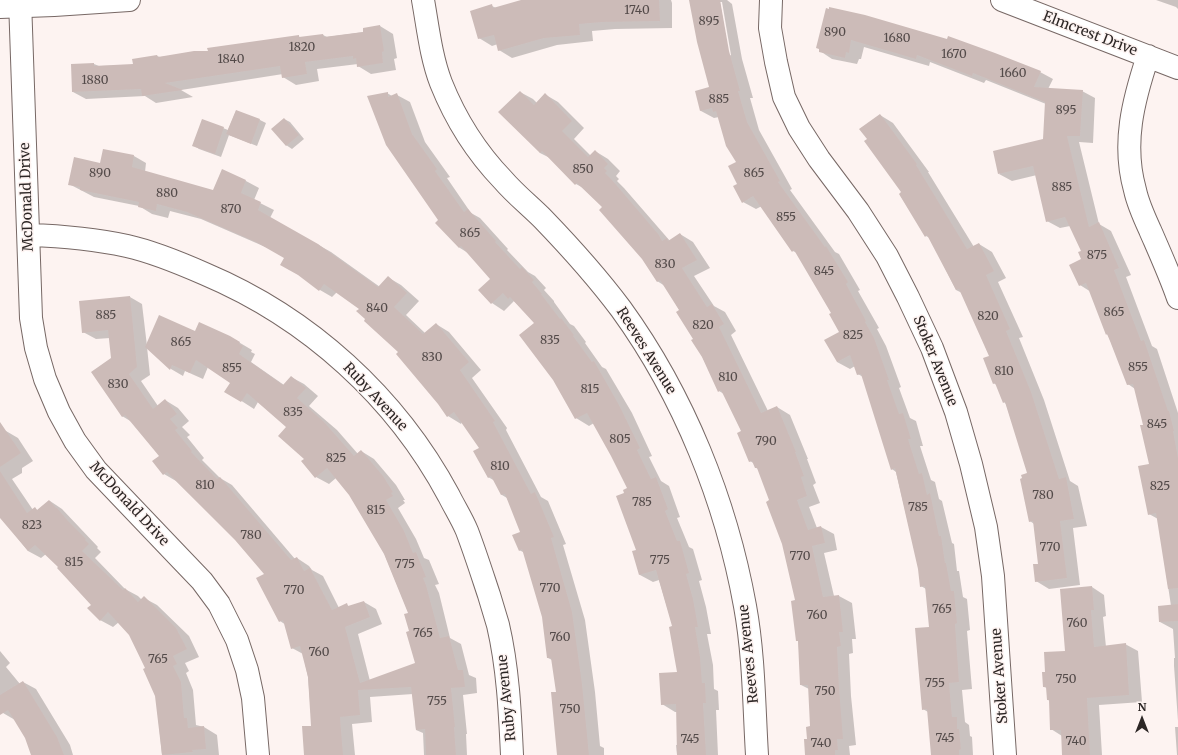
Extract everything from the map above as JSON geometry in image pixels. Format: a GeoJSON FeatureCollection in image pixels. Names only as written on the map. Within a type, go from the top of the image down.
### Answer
{"type":"FeatureCollection","features":[{"type":"Feature","properties":{"kind":"street"},"geometry":{"type":"LineString","coordinates":[[13,5],[129,0]]}},
{"type":"Feature","properties":{"kind":"street","name":"Reeves Avenue"},"geometry":{"type":"LineString","coordinates":[[423,0],[431,47],[441,82],[454,110],[470,136],[486,161],[499,176],[580,258],[620,309],[650,351],[686,420],[717,496],[737,569],[745,607],[750,648],[757,755]]}},
{"type":"Feature","properties":{"kind":"street","name":"Stoker Avenue"},"geometry":{"type":"LineString","coordinates":[[771,0],[770,28],[784,97],[799,128],[819,159],[858,211],[887,256],[932,348],[958,420],[971,464],[986,527],[993,576],[1005,755]]}},
{"type":"Feature","properties":{"kind":"street","name":"Elmcrest Drive"},"geometry":{"type":"LineString","coordinates":[[1002,0],[1178,68]]}},
{"type":"Feature","properties":{"kind":"street","name":"McDonald Drive"},"geometry":{"type":"LineString","coordinates":[[13,5],[29,235],[31,318],[36,348],[45,379],[59,412],[75,442],[96,470],[202,581],[219,604],[237,640],[247,670],[254,698],[258,755]]}},
{"type":"Feature","properties":{"kind":"street"},"geometry":{"type":"LineString","coordinates":[[1148,56],[1133,105],[1129,147],[1130,167],[1135,191],[1142,212],[1178,298]]}},
{"type":"Feature","properties":{"kind":"street","name":"Ruby Avenue"},"geometry":{"type":"LineString","coordinates":[[29,235],[74,238],[128,246],[165,257],[224,281],[263,302],[296,324],[334,353],[366,383],[394,413],[422,451],[444,488],[466,530],[484,578],[498,625],[505,668],[510,709],[512,755]]}},
{"type":"Feature","properties":{"kind":"building"},"geometry":{"type":"Polygon","coordinates":[[[521,0],[659,0],[660,21],[579,24],[580,35],[544,38],[498,51],[494,35],[478,39],[470,11],[492,4],[493,8],[521,0]]]}},
{"type":"Feature","properties":{"kind":"building"},"geometry":{"type":"Polygon","coordinates":[[[689,0],[720,0],[729,51],[747,122],[780,181],[778,182],[825,247],[826,246],[848,282],[846,284],[874,338],[899,414],[903,413],[911,439],[908,439],[919,474],[922,473],[927,495],[930,493],[939,536],[941,536],[951,591],[954,591],[957,623],[955,624],[959,682],[949,683],[952,717],[957,717],[957,729],[959,729],[961,749],[959,750],[959,755],[931,755],[927,709],[922,710],[915,628],[929,627],[925,586],[920,587],[918,569],[895,468],[891,470],[861,374],[857,375],[850,355],[837,362],[824,340],[839,332],[829,314],[831,313],[794,250],[792,252],[753,196],[742,203],[733,186],[737,184],[728,166],[736,162],[726,146],[716,111],[713,112],[712,108],[700,111],[695,91],[709,87],[697,42],[689,0]]]}},
{"type":"Feature","properties":{"kind":"building"},"geometry":{"type":"Polygon","coordinates":[[[829,7],[865,15],[947,39],[948,36],[995,53],[1041,71],[1034,87],[1083,90],[1080,136],[1067,136],[1089,227],[1099,222],[1119,268],[1114,270],[1141,341],[1144,340],[1169,411],[1174,431],[1178,458],[1178,588],[1168,589],[1156,513],[1148,515],[1138,466],[1149,464],[1140,425],[1143,425],[1133,384],[1127,385],[1086,283],[1079,286],[1069,265],[1081,259],[1078,252],[1081,251],[1065,217],[1046,222],[1033,166],[998,174],[993,151],[1043,139],[1045,102],[973,73],[972,76],[917,55],[916,59],[851,40],[849,53],[846,52],[845,58],[819,52],[819,49],[816,48],[826,8],[829,9],[829,7]]]}},
{"type":"Feature","properties":{"kind":"building"},"geometry":{"type":"Polygon","coordinates":[[[380,25],[384,51],[382,52],[383,63],[357,67],[356,58],[353,59],[353,56],[305,62],[307,74],[282,78],[280,66],[165,83],[183,90],[142,96],[141,89],[72,92],[71,64],[94,63],[94,66],[133,64],[132,59],[157,55],[158,57],[194,51],[208,51],[207,48],[299,35],[299,37],[323,34],[324,37],[363,32],[363,28],[380,25]]]}},
{"type":"Feature","properties":{"kind":"building"},"geometry":{"type":"Polygon","coordinates":[[[520,91],[534,105],[545,93],[572,121],[562,131],[588,157],[595,150],[608,164],[604,168],[607,171],[605,173],[659,235],[662,241],[667,238],[668,241],[680,233],[697,260],[682,268],[707,307],[712,304],[724,324],[719,327],[761,413],[777,406],[804,476],[801,477],[807,496],[797,500],[808,530],[821,526],[825,543],[812,546],[823,597],[839,595],[843,632],[839,632],[841,646],[837,647],[843,739],[837,739],[838,750],[835,750],[835,755],[805,755],[804,739],[807,739],[806,727],[810,726],[808,685],[800,685],[798,641],[796,641],[791,601],[795,600],[782,544],[766,502],[769,500],[757,468],[755,468],[752,461],[749,462],[737,433],[741,431],[721,390],[718,392],[702,357],[691,340],[693,339],[676,312],[679,310],[660,280],[657,282],[642,259],[599,210],[602,207],[577,183],[575,185],[542,151],[540,153],[498,112],[520,91]]]}},
{"type":"Feature","properties":{"kind":"building"},"geometry":{"type":"Polygon","coordinates":[[[388,92],[388,97],[397,93],[412,134],[437,169],[435,171],[464,212],[468,209],[496,241],[495,242],[520,269],[522,267],[534,280],[532,282],[574,335],[573,336],[592,362],[594,361],[619,405],[640,448],[637,450],[651,479],[656,477],[668,509],[665,511],[677,541],[680,541],[689,573],[686,574],[693,599],[698,627],[695,627],[700,657],[702,683],[705,683],[706,703],[703,703],[706,755],[677,755],[676,704],[661,705],[659,673],[677,672],[669,627],[672,626],[656,570],[639,575],[632,551],[636,550],[616,496],[624,493],[623,490],[627,488],[587,413],[575,419],[553,380],[519,335],[534,323],[510,297],[508,299],[503,293],[491,304],[478,290],[490,279],[461,246],[459,248],[435,223],[438,220],[386,145],[367,96],[388,92]]]}},
{"type":"Feature","properties":{"kind":"building"},"geometry":{"type":"Polygon","coordinates":[[[236,110],[260,119],[251,144],[226,134],[236,110]]]}},
{"type":"Feature","properties":{"kind":"building"},"geometry":{"type":"Polygon","coordinates":[[[880,114],[917,164],[916,165],[967,249],[979,243],[994,271],[986,275],[1010,329],[1006,331],[1031,392],[1059,479],[1066,477],[1074,519],[1060,521],[1067,578],[1035,582],[1033,564],[1038,564],[1033,521],[1029,522],[1020,479],[1022,478],[1021,475],[1027,473],[1005,402],[1003,403],[995,383],[993,384],[983,358],[989,356],[959,289],[956,290],[927,235],[925,237],[899,194],[901,192],[864,141],[867,139],[859,129],[880,114]]]}},
{"type":"Feature","properties":{"kind":"building"},"geometry":{"type":"Polygon","coordinates":[[[284,118],[299,135],[286,146],[271,129],[284,118]]]}},
{"type":"Feature","properties":{"kind":"building"},"geometry":{"type":"Polygon","coordinates":[[[202,119],[224,127],[215,154],[192,146],[202,119]]]}},
{"type":"Feature","properties":{"kind":"building"},"geometry":{"type":"Polygon","coordinates":[[[103,149],[134,155],[132,167],[213,190],[222,169],[246,180],[241,193],[261,202],[258,210],[318,244],[378,287],[388,276],[407,293],[394,307],[423,334],[436,323],[469,362],[460,370],[495,421],[493,422],[531,494],[535,492],[554,537],[551,538],[572,612],[582,684],[589,755],[557,755],[551,692],[556,692],[551,658],[547,658],[542,617],[522,549],[519,551],[512,535],[520,532],[505,494],[501,495],[491,476],[488,478],[473,451],[479,448],[454,412],[447,417],[396,354],[398,352],[364,321],[365,319],[356,311],[359,309],[324,284],[319,291],[298,275],[280,265],[284,258],[256,242],[187,212],[157,204],[156,211],[138,207],[139,202],[80,190],[80,187],[68,185],[74,157],[100,163],[103,149]]]}},
{"type":"Feature","properties":{"kind":"building"},"geometry":{"type":"Polygon","coordinates":[[[130,296],[137,367],[129,374],[153,409],[165,399],[177,414],[170,419],[178,428],[175,430],[192,451],[191,452],[217,479],[220,477],[291,560],[297,557],[304,571],[310,568],[332,610],[347,603],[348,606],[364,601],[370,617],[345,627],[360,683],[415,663],[406,632],[409,631],[404,614],[408,613],[384,554],[349,495],[327,468],[315,478],[301,461],[304,459],[278,436],[286,427],[247,393],[241,402],[224,392],[230,383],[196,360],[190,373],[172,365],[170,370],[145,347],[159,315],[195,331],[199,322],[230,336],[240,342],[239,344],[243,346],[239,354],[283,385],[291,376],[306,388],[297,398],[324,422],[354,456],[361,450],[383,476],[393,492],[391,493],[393,496],[386,500],[404,531],[413,553],[416,552],[426,577],[423,578],[440,638],[449,636],[458,670],[463,670],[465,687],[451,688],[456,755],[426,755],[425,729],[416,730],[411,687],[358,690],[360,715],[340,717],[343,755],[304,755],[302,726],[311,726],[308,677],[300,646],[291,649],[283,620],[279,622],[256,578],[264,574],[235,540],[167,472],[163,475],[152,461],[159,456],[125,415],[122,417],[91,372],[111,358],[108,330],[82,333],[79,301],[130,296]]]}},
{"type":"Feature","properties":{"kind":"building"},"geometry":{"type":"Polygon","coordinates":[[[0,422],[21,453],[0,467],[0,422]]]}},
{"type":"Feature","properties":{"kind":"building"},"geometry":{"type":"Polygon","coordinates":[[[0,471],[27,513],[35,507],[37,510],[49,500],[86,539],[85,540],[89,544],[82,551],[123,590],[125,588],[138,602],[144,596],[176,628],[187,649],[173,656],[177,664],[173,666],[181,682],[184,718],[187,718],[188,728],[204,726],[206,749],[192,750],[193,752],[162,755],[155,696],[143,669],[145,668],[129,635],[108,612],[100,621],[87,608],[91,605],[57,568],[58,567],[35,545],[28,551],[0,518],[0,471]]]}},
{"type":"Feature","properties":{"kind":"building"},"geometry":{"type":"Polygon","coordinates":[[[1092,586],[1094,610],[1091,610],[1094,647],[1126,643],[1129,695],[1087,698],[1090,755],[1062,755],[1061,730],[1050,730],[1049,700],[1047,700],[1046,687],[1043,687],[1042,672],[1045,672],[1044,652],[1065,651],[1060,589],[1092,586]]]}},
{"type":"Feature","properties":{"kind":"building"},"geometry":{"type":"Polygon","coordinates":[[[1178,604],[1178,621],[1159,622],[1158,606],[1178,604]]]}},
{"type":"Feature","properties":{"kind":"building"},"geometry":{"type":"Polygon","coordinates":[[[23,681],[57,737],[64,755],[31,755],[25,738],[8,710],[0,715],[0,695],[23,681]]]}}]}
